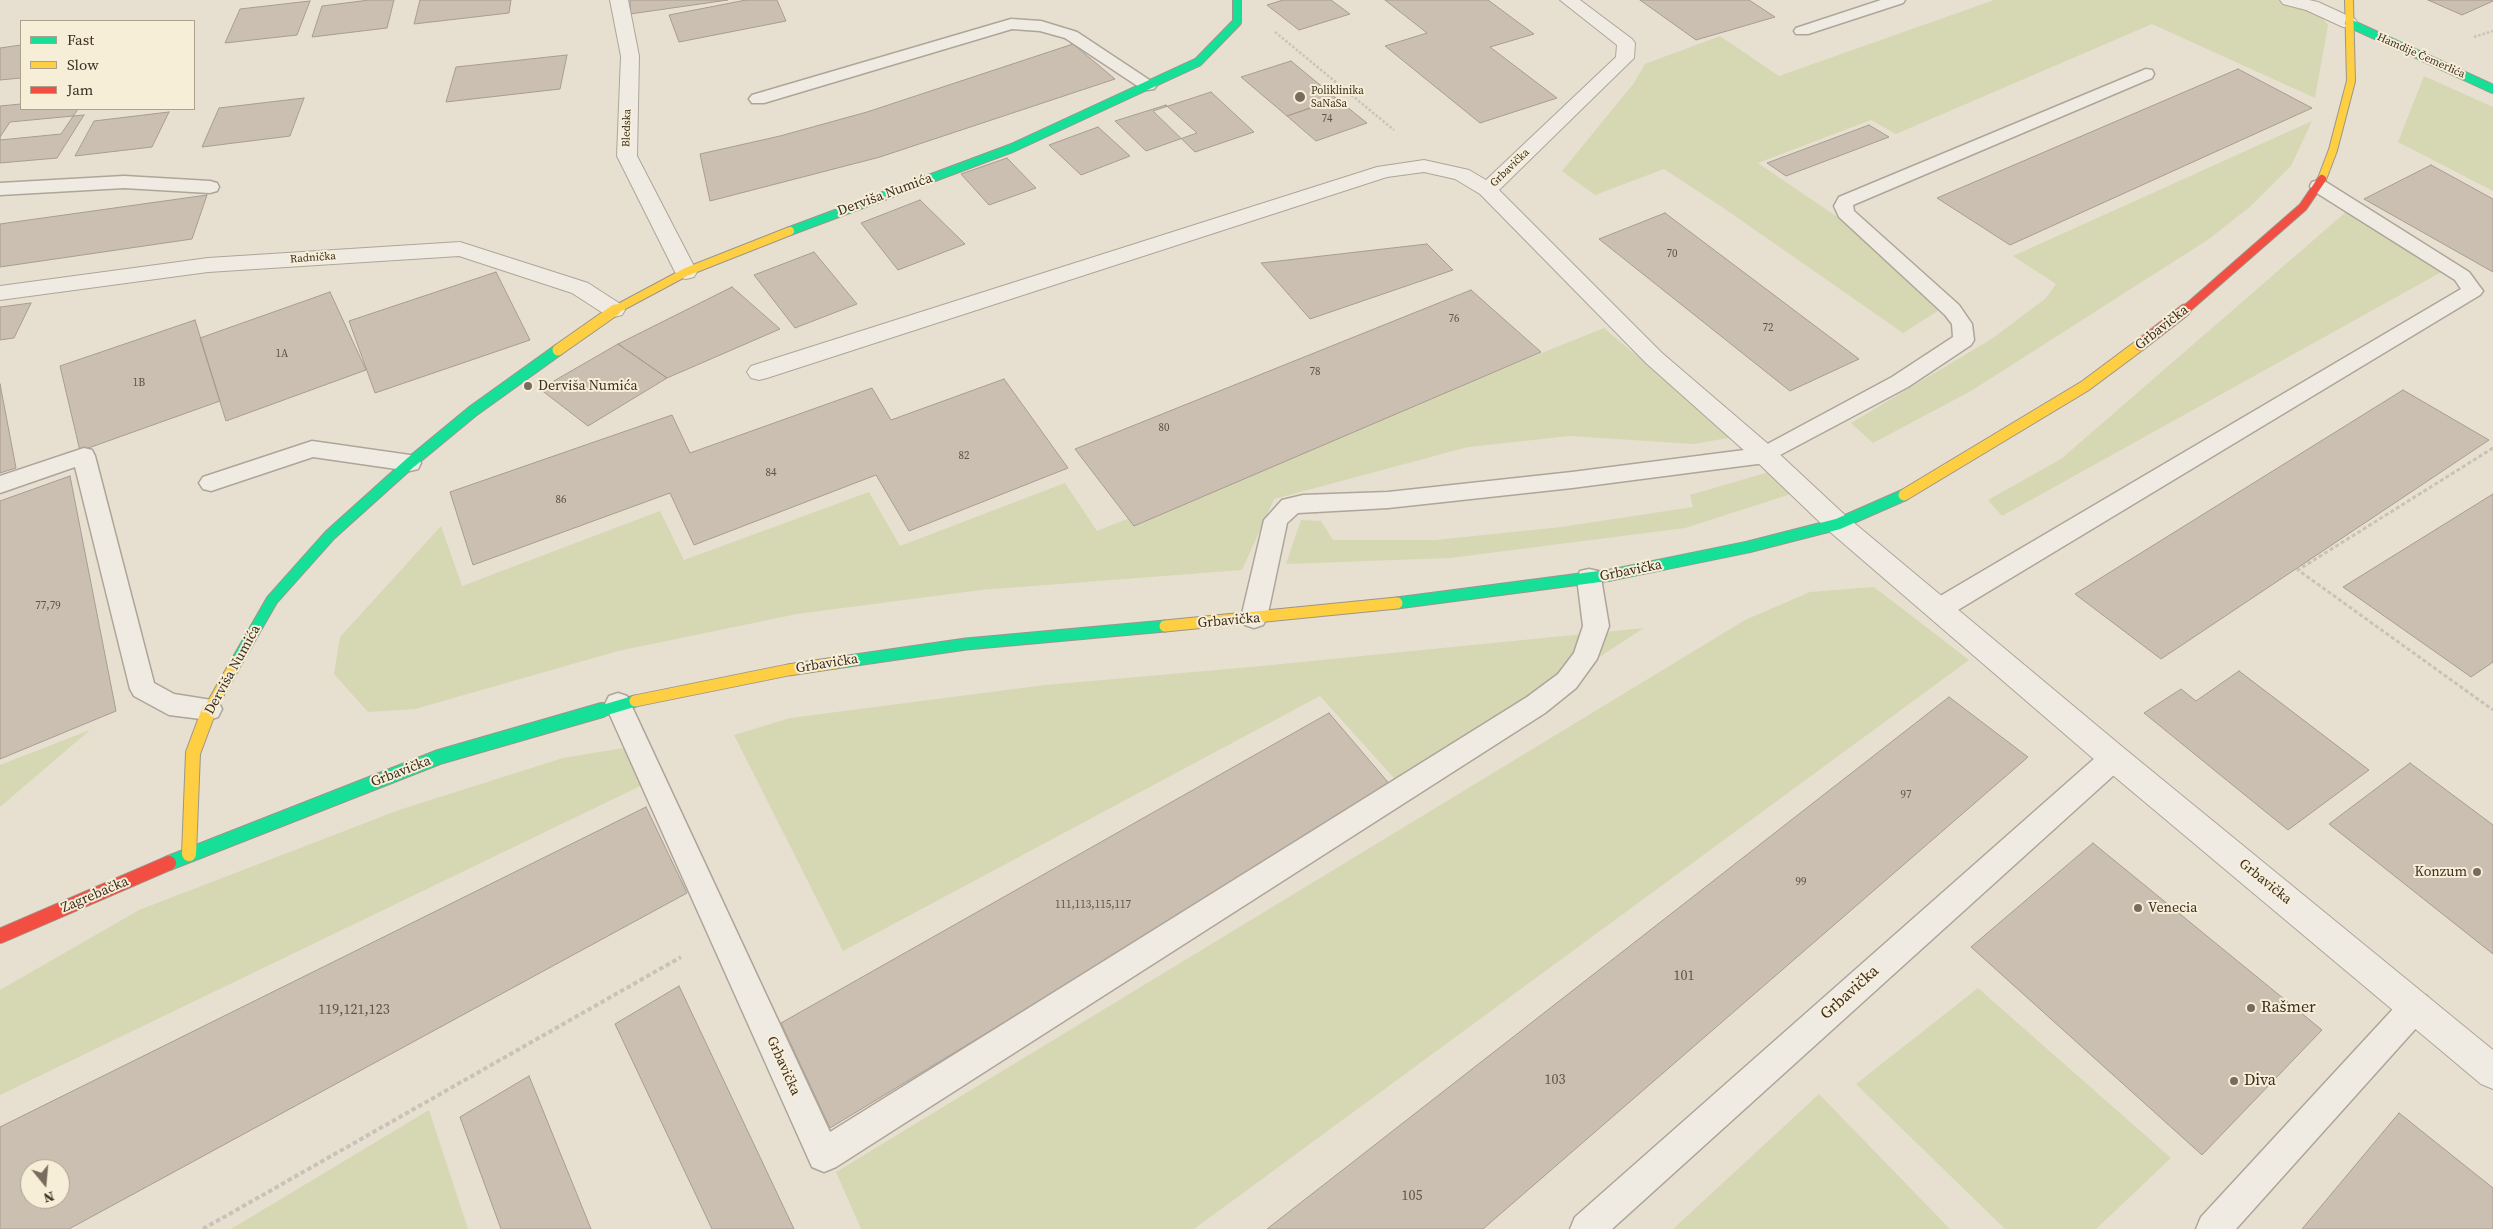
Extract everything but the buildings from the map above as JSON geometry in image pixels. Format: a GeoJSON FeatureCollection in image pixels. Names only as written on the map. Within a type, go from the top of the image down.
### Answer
{"type":"FeatureCollection","features":[{"type":"Feature","properties":{"kind":"main road"},"geometry":{"type":"LineString","coordinates":[[1237,0],[1237,22]]}},
{"type":"Feature","properties":{"kind":"main road","name":"Grbavička"},"geometry":{"type":"LineString","coordinates":[[189,854],[439,757],[618,704],[788,670],[956,645],[1254,618],[1453,597],[1589,578],[1748,547],[1838,524],[1890,503],[1918,488],[2084,386],[2170,324],[2303,207],[2319,186],[2333,150],[2351,81],[2349,0]]}},
{"type":"Feature","properties":{"kind":"main road","name":"Derviša Numića"},"geometry":{"type":"LineString","coordinates":[[189,854],[193,753],[209,709],[272,600],[330,535],[410,463],[473,411],[614,310],[686,272],[757,243],[1012,148],[1198,62],[1237,22]]}},
{"type":"Feature","properties":{"kind":"main road","name":"Hamdije Čemerlića"},"geometry":{"type":"LineString","coordinates":[[2349,23],[2493,89]]}},
{"type":"Feature","properties":{"kind":"main road","name":"Zagrebačka"},"geometry":{"type":"LineString","coordinates":[[0,936],[189,854]]}},
{"type":"Feature","properties":{"kind":"street","name":"Bledska"},"geometry":{"type":"LineString","coordinates":[[619,0],[630,56],[627,156],[686,272]]}},
{"type":"Feature","properties":{"kind":"street","name":"Grbavička"},"geometry":{"type":"LineString","coordinates":[[1569,0],[1626,43],[1625,58],[1487,190],[1654,358],[1765,455],[1838,524],[2114,758],[2416,1006],[2493,1072]]}},
{"type":"Feature","properties":{"kind":"street"},"geometry":{"type":"LineString","coordinates":[[2289,0],[2312,6],[2349,23]]}},
{"type":"Feature","properties":{"kind":"street"},"geometry":{"type":"LineString","coordinates":[[759,372],[1384,171],[1424,166],[1462,174],[1487,190]]}},
{"type":"Feature","properties":{"kind":"street","name":"Radnička"},"geometry":{"type":"LineString","coordinates":[[0,293],[208,265],[460,249],[580,288],[614,310]]}},
{"type":"Feature","properties":{"kind":"lane"},"geometry":{"type":"LineString","coordinates":[[1802,31],[1897,0]]}},
{"type":"Feature","properties":{"kind":"lane"},"geometry":{"type":"LineString","coordinates":[[758,98],[1011,24],[1041,26],[1071,35],[1148,85]]}},
{"type":"Feature","properties":{"kind":"lane"},"geometry":{"type":"LineString","coordinates":[[1254,618],[1276,520],[1290,506],[1303,503],[1407,498],[1572,480],[1765,455],[1900,382],[1964,340],[1962,324],[1952,310],[1846,213],[1842,206],[1846,201],[2146,74]]}},
{"type":"Feature","properties":{"kind":"lane"},"geometry":{"type":"LineString","coordinates":[[0,189],[124,182],[210,187]]}},
{"type":"Feature","properties":{"kind":"lane"},"geometry":{"type":"LineString","coordinates":[[1939,609],[2473,291],[2462,276],[2319,186]]}},
{"type":"Feature","properties":{"kind":"lane"},"geometry":{"type":"LineString","coordinates":[[211,483],[312,449],[410,463]]}},
{"type":"Feature","properties":{"kind":"lane"},"geometry":{"type":"LineString","coordinates":[[0,485],[84,456],[143,689],[169,704],[209,709]]}},
{"type":"Feature","properties":{"kind":"lane","name":"Grbavička"},"geometry":{"type":"LineString","coordinates":[[618,704],[824,1155],[1536,705],[1567,681],[1584,659],[1591,643],[1596,626],[1589,578]]}},
{"type":"Feature","properties":{"kind":"lane","name":"Grbavička"},"geometry":{"type":"LineString","coordinates":[[1587,1229],[2114,758]]}},
{"type":"Feature","properties":{"kind":"lane"},"geometry":{"type":"LineString","coordinates":[[2213,1229],[2416,1006]]}},
{"type":"Feature","properties":{"kind":"path"},"geometry":{"type":"LineString","coordinates":[[1237,22],[1269,26],[1378,117]]}},
{"type":"Feature","properties":{"kind":"path"},"geometry":{"type":"LineString","coordinates":[[2471,38],[2493,31]]}},
{"type":"Feature","properties":{"kind":"path"},"geometry":{"type":"LineString","coordinates":[[2493,448],[2298,570],[2493,710]]}},
{"type":"Feature","properties":{"kind":"path"},"geometry":{"type":"LineString","coordinates":[[203,1229],[723,933]]}},
{"type":"Feature","properties":{"kind":"green space"},"geometry":{"type":"Polygon","coordinates":[[[1994,0],[2279,0],[2315,9],[2328,25],[2315,98],[2152,24],[1896,134],[1871,120],[1758,163],[1921,274],[1941,309],[1903,333],[1664,169],[1595,195],[1562,171],[1634,83],[1645,64],[1720,36],[1779,76],[1994,0]]]}},
{"type":"Feature","properties":{"kind":"green space"},"geometry":{"type":"Polygon","coordinates":[[[2424,76],[2493,107],[2493,191],[2398,142],[2424,76]]]}},
{"type":"Feature","properties":{"kind":"green space"},"geometry":{"type":"Polygon","coordinates":[[[2312,121],[2291,166],[2251,206],[2209,239],[1971,391],[1873,443],[1851,423],[1993,338],[2045,299],[2056,284],[2013,256],[2312,121]]]}},
{"type":"Feature","properties":{"kind":"green space"},"geometry":{"type":"Polygon","coordinates":[[[2347,211],[2445,270],[2002,516],[1988,500],[2061,459],[2347,211]]]}},
{"type":"Feature","properties":{"kind":"green space"},"geometry":{"type":"Polygon","coordinates":[[[1604,328],[1733,437],[1694,444],[1570,436],[1468,447],[1274,499],[1242,570],[981,590],[797,614],[618,651],[415,709],[368,712],[334,674],[340,637],[441,526],[462,586],[660,511],[684,560],[869,492],[900,546],[1065,483],[1097,531],[1604,328]]]}},
{"type":"Feature","properties":{"kind":"green space"},"geometry":{"type":"Polygon","coordinates":[[[1772,471],[1791,494],[1685,528],[1450,558],[1286,564],[1301,520],[1321,521],[1333,540],[1435,540],[1561,527],[1693,507],[1690,495],[1772,471]]]}},
{"type":"Feature","properties":{"kind":"green space"},"geometry":{"type":"Polygon","coordinates":[[[1874,587],[1969,660],[1194,1229],[861,1229],[836,1172],[1745,620],[1810,592],[1874,587]]]}},
{"type":"Feature","properties":{"kind":"green space"},"geometry":{"type":"Polygon","coordinates":[[[1644,628],[1401,786],[1320,696],[843,951],[734,735],[790,718],[1045,685],[1251,667],[1644,628]]]}},
{"type":"Feature","properties":{"kind":"green space"},"geometry":{"type":"Polygon","coordinates":[[[90,730],[0,807],[0,765],[90,730]]]}},
{"type":"Feature","properties":{"kind":"green space"},"geometry":{"type":"Polygon","coordinates":[[[623,748],[659,777],[0,1095],[0,990],[139,910],[399,810],[563,758],[623,748]]]}},
{"type":"Feature","properties":{"kind":"green space"},"geometry":{"type":"Polygon","coordinates":[[[1978,988],[2171,1158],[2096,1229],[2005,1229],[1856,1084],[1978,988]]]}},
{"type":"Feature","properties":{"kind":"green space"},"geometry":{"type":"Polygon","coordinates":[[[1819,1094],[1950,1229],[1673,1229],[1819,1094]]]}},
{"type":"Feature","properties":{"kind":"green space"},"geometry":{"type":"Polygon","coordinates":[[[429,1110],[468,1229],[231,1229],[429,1110]]]}},
{"type":"Feature","properties":{"kind":"traffic: fast"},"geometry":{"type":"LineString","coordinates":[[790,231],[1012,148],[1198,62],[1237,22],[1237,0]]}},
{"type":"Feature","properties":{"kind":"traffic: fast"},"geometry":{"type":"LineString","coordinates":[[2349,23],[2493,89]]}},
{"type":"Feature","properties":{"kind":"traffic: fast"},"geometry":{"type":"LineString","coordinates":[[237,661],[272,600],[330,535],[410,463],[473,411],[558,350]]}},
{"type":"Feature","properties":{"kind":"traffic: fast"},"geometry":{"type":"LineString","coordinates":[[1397,603],[1611,575],[1748,547],[1838,524],[1904,495]]}},
{"type":"Feature","properties":{"kind":"traffic: fast"},"geometry":{"type":"LineString","coordinates":[[835,663],[966,644],[1165,626]]}},
{"type":"Feature","properties":{"kind":"traffic: fast"},"geometry":{"type":"LineString","coordinates":[[169,863],[439,757],[635,701]]}},
{"type":"Feature","properties":{"kind":"traffic: slow"},"geometry":{"type":"LineString","coordinates":[[2322,179],[2333,150],[2351,81],[2349,0]]}},
{"type":"Feature","properties":{"kind":"traffic: slow"},"geometry":{"type":"LineString","coordinates":[[558,350],[614,310],[686,272],[790,231]]}},
{"type":"Feature","properties":{"kind":"traffic: slow"},"geometry":{"type":"LineString","coordinates":[[1904,495],[2085,386],[2140,345]]}},
{"type":"Feature","properties":{"kind":"traffic: slow"},"geometry":{"type":"LineString","coordinates":[[1165,626],[1397,603]]}},
{"type":"Feature","properties":{"kind":"traffic: slow"},"geometry":{"type":"LineString","coordinates":[[189,854],[193,753],[209,709],[237,661]]}},
{"type":"Feature","properties":{"kind":"traffic: slow"},"geometry":{"type":"LineString","coordinates":[[635,701],[788,670],[835,663]]}},
{"type":"Feature","properties":{"kind":"traffic: jam"},"geometry":{"type":"LineString","coordinates":[[2140,345],[2170,323],[2303,207],[2322,179]]}},
{"type":"Feature","properties":{"kind":"traffic: jam"},"geometry":{"type":"LineString","coordinates":[[0,936],[169,863]]}},
{"type":"Feature","properties":{"kind":"place","name":"Poliklinika SaNaSa"},"geometry":{"type":"Point","coordinates":[1300,97]}},
{"type":"Feature","properties":{"kind":"place","name":"Derviša Numića"},"geometry":{"type":"Point","coordinates":[528,386]}},
{"type":"Feature","properties":{"kind":"place","name":"Konzum"},"geometry":{"type":"Point","coordinates":[2477,872]}},
{"type":"Feature","properties":{"kind":"place","name":"Venecia"},"geometry":{"type":"Point","coordinates":[2138,908]}},
{"type":"Feature","properties":{"kind":"place","name":"Rašmer"},"geometry":{"type":"Point","coordinates":[2251,1008]}},
{"type":"Feature","properties":{"kind":"place","name":"Diva"},"geometry":{"type":"Point","coordinates":[2234,1081]}}]}
